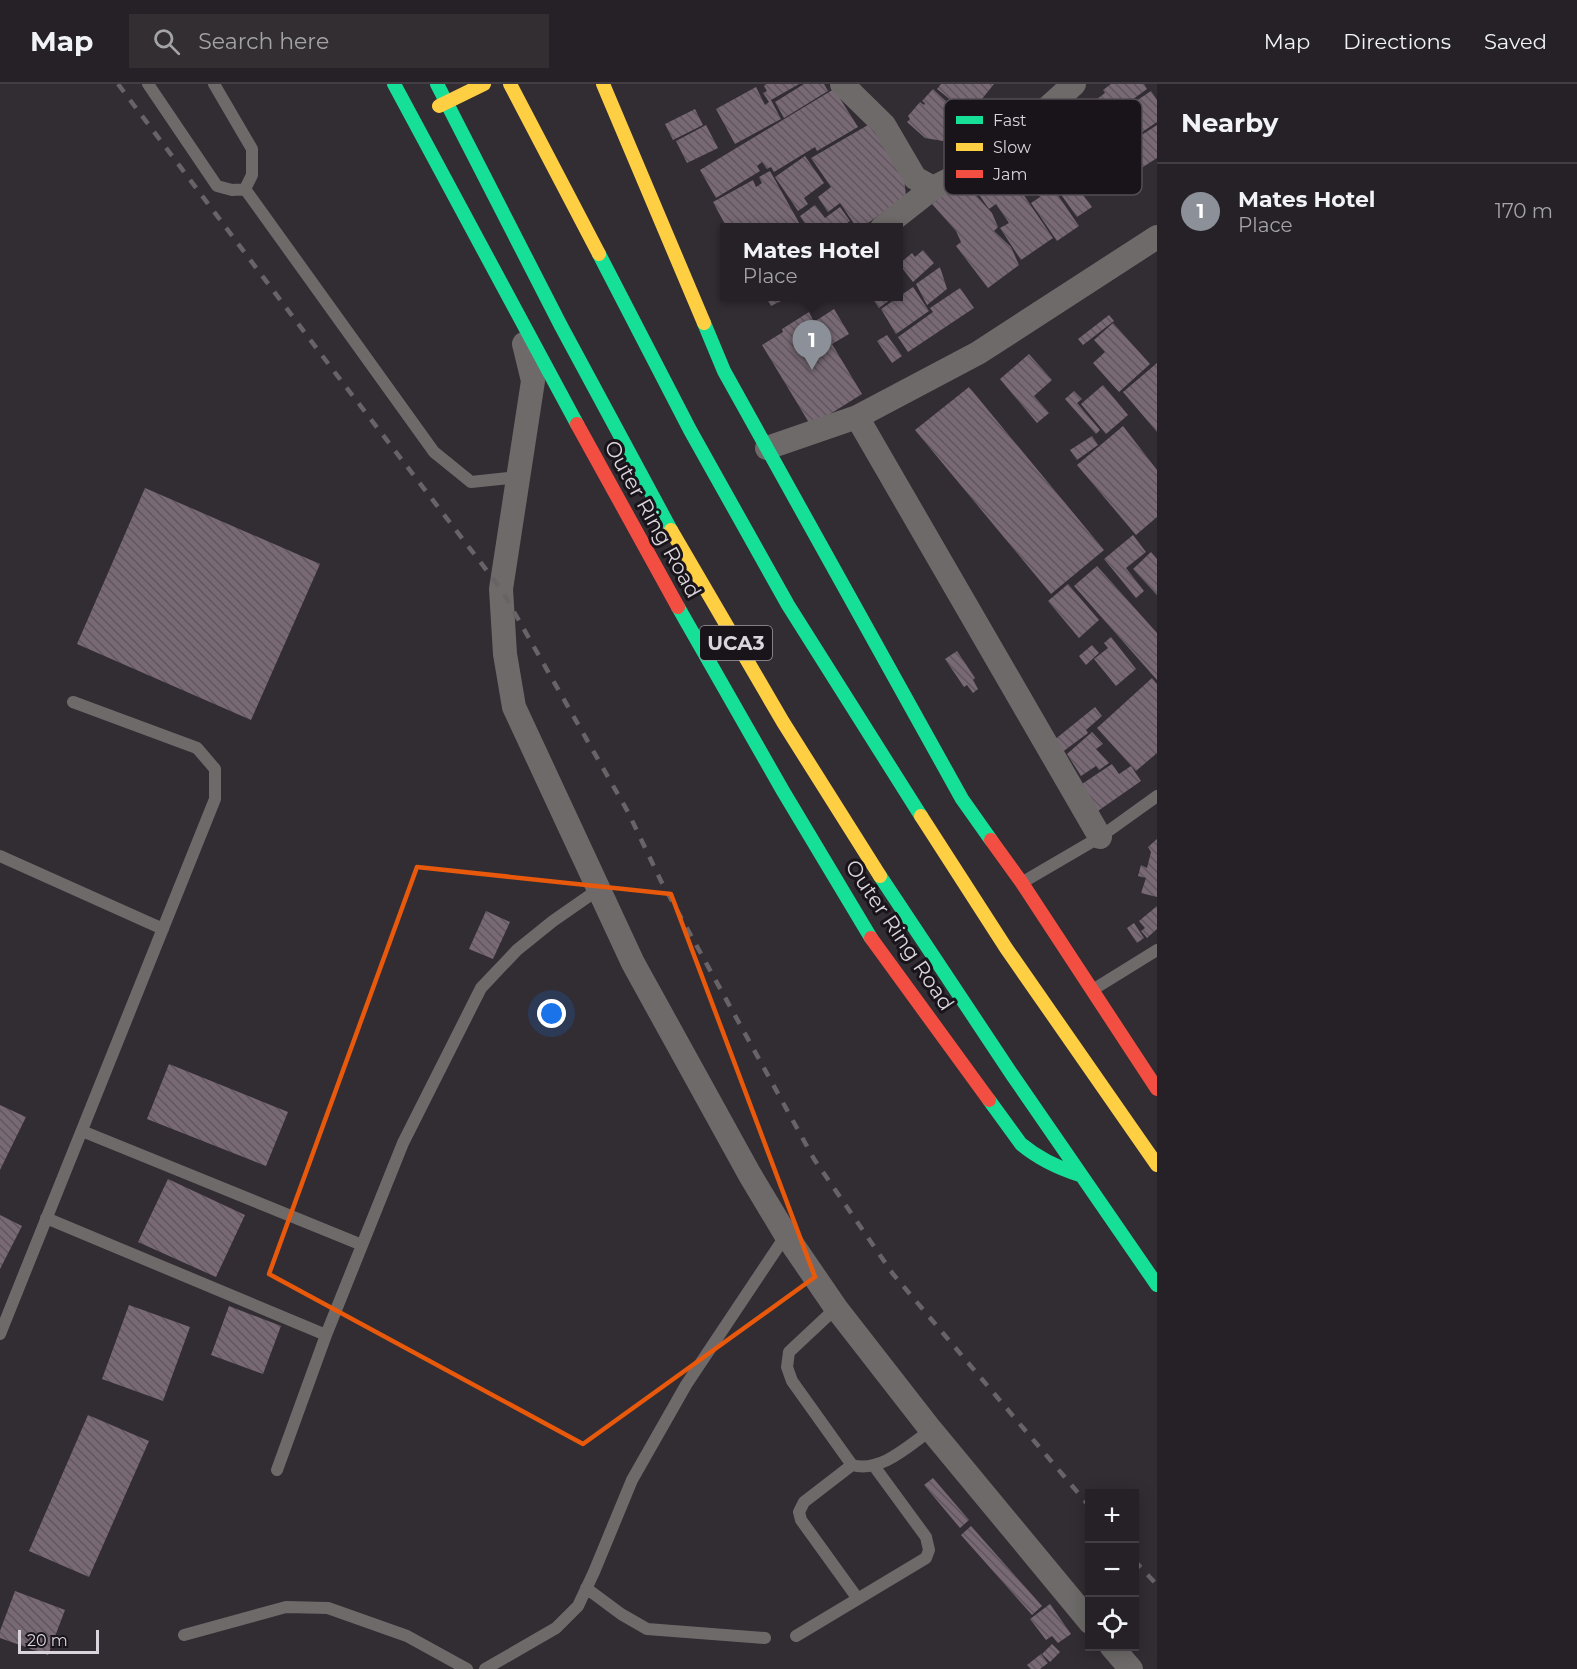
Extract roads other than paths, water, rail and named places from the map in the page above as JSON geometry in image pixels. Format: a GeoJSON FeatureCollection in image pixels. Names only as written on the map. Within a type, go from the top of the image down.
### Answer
{"type":"FeatureCollection","features":[{"type":"Feature","properties":{"kind":"main road","name":"Outer Ring Road"},"geometry":{"type":"LineString","coordinates":[[394,84],[411,120],[711,666],[866,931],[1021,1144],[1032,1154],[1056,1167],[1080,1175]]}},
{"type":"Feature","properties":{"kind":"main road","name":"Outer Ring Road"},"geometry":{"type":"LineString","coordinates":[[437,84],[564,333],[631,458],[783,722],[894,899],[1157,1285]]}},
{"type":"Feature","properties":{"kind":"main road"},"geometry":{"type":"LineString","coordinates":[[411,120],[484,84]]}},
{"type":"Feature","properties":{"kind":"main road","name":"UCA3"},"geometry":{"type":"LineString","coordinates":[[510,84],[690,430],[788,605],[861,724],[1006,948],[1157,1165]]}},
{"type":"Feature","properties":{"kind":"main road"},"geometry":{"type":"LineString","coordinates":[[603,84],[724,371],[962,799],[1022,883],[1157,1089]]}},
{"type":"Feature","properties":{"kind":"street"},"geometry":{"type":"LineString","coordinates":[[842,84],[884,124],[915,178],[933,188]]}},
{"type":"Feature","properties":{"kind":"street"},"geometry":{"type":"LineString","coordinates":[[1057,99],[1074,84]]}},
{"type":"Feature","properties":{"kind":"street"},"geometry":{"type":"LineString","coordinates":[[888,223],[933,188],[944,182]]}},
{"type":"Feature","properties":{"kind":"street"},"geometry":{"type":"LineString","coordinates":[[767,448],[857,417],[978,353],[1157,237]]}},
{"type":"Feature","properties":{"kind":"street"},"geometry":{"type":"LineString","coordinates":[[518,315],[533,381],[501,589],[505,654],[514,707],[633,963],[786,1235],[836,1308],[931,1430],[1084,1616]]}},
{"type":"Feature","properties":{"kind":"street"},"geometry":{"type":"LineString","coordinates":[[857,417],[1100,837]]}},
{"type":"Feature","properties":{"kind":"street"},"geometry":{"type":"LineString","coordinates":[[1115,1651],[1131,1669]]}},
{"type":"Feature","properties":{"kind":"lane"},"geometry":{"type":"LineString","coordinates":[[148,84],[218,186],[232,190],[244,189]]}},
{"type":"Feature","properties":{"kind":"lane"},"geometry":{"type":"LineString","coordinates":[[214,84],[252,149],[252,175],[244,189]]}},
{"type":"Feature","properties":{"kind":"lane"},"geometry":{"type":"LineString","coordinates":[[244,189],[434,452],[471,482],[518,477]]}},
{"type":"Feature","properties":{"kind":"lane"},"geometry":{"type":"LineString","coordinates":[[0,1334],[215,799],[215,769],[197,748],[74,702]]}},
{"type":"Feature","properties":{"kind":"lane"},"geometry":{"type":"LineString","coordinates":[[1022,883],[1100,837],[1157,796]]}},
{"type":"Feature","properties":{"kind":"lane"},"geometry":{"type":"LineString","coordinates":[[0,856],[163,929]]}},
{"type":"Feature","properties":{"kind":"lane"},"geometry":{"type":"LineString","coordinates":[[277,1470],[326,1335],[403,1143],[481,987],[526,943],[599,889]]}},
{"type":"Feature","properties":{"kind":"lane"},"geometry":{"type":"LineString","coordinates":[[1093,990],[1157,950]]}},
{"type":"Feature","properties":{"kind":"lane"},"geometry":{"type":"LineString","coordinates":[[82,1131],[362,1245]]}},
{"type":"Feature","properties":{"kind":"lane"},"geometry":{"type":"LineString","coordinates":[[46,1218],[326,1335]]}},
{"type":"Feature","properties":{"kind":"lane"},"geometry":{"type":"LineString","coordinates":[[485,1669],[556,1628],[578,1606],[632,1480],[686,1385],[786,1235]]}},
{"type":"Feature","properties":{"kind":"lane"},"geometry":{"type":"LineString","coordinates":[[836,1308],[789,1352],[787,1367],[792,1381],[852,1465],[864,1468],[881,1464],[931,1430]]}},
{"type":"Feature","properties":{"kind":"lane"},"geometry":{"type":"LineString","coordinates":[[852,1465],[804,1502],[799,1512],[801,1520],[858,1599]]}},
{"type":"Feature","properties":{"kind":"lane"},"geometry":{"type":"LineString","coordinates":[[796,1636],[926,1558],[928,1550],[926,1537],[874,1466]]}},
{"type":"Feature","properties":{"kind":"lane"},"geometry":{"type":"LineString","coordinates":[[586,1588],[621,1614],[647,1629],[765,1638]]}},
{"type":"Feature","properties":{"kind":"lane"},"geometry":{"type":"LineString","coordinates":[[184,1635],[286,1608],[328,1608],[407,1636],[467,1669]]}},
{"type":"Feature","properties":{"kind":"railway"},"geometry":{"type":"LineString","coordinates":[[118,84],[501,589],[628,812],[661,881],[814,1159],[893,1274],[1085,1501]]}},
{"type":"Feature","properties":{"kind":"railway"},"geometry":{"type":"LineString","coordinates":[[1139,1565],[1157,1585]]}},
{"type":"Feature","properties":{"kind":"place","name":"Mates Hotel"},"geometry":{"type":"Point","coordinates":[812,370]}}]}
